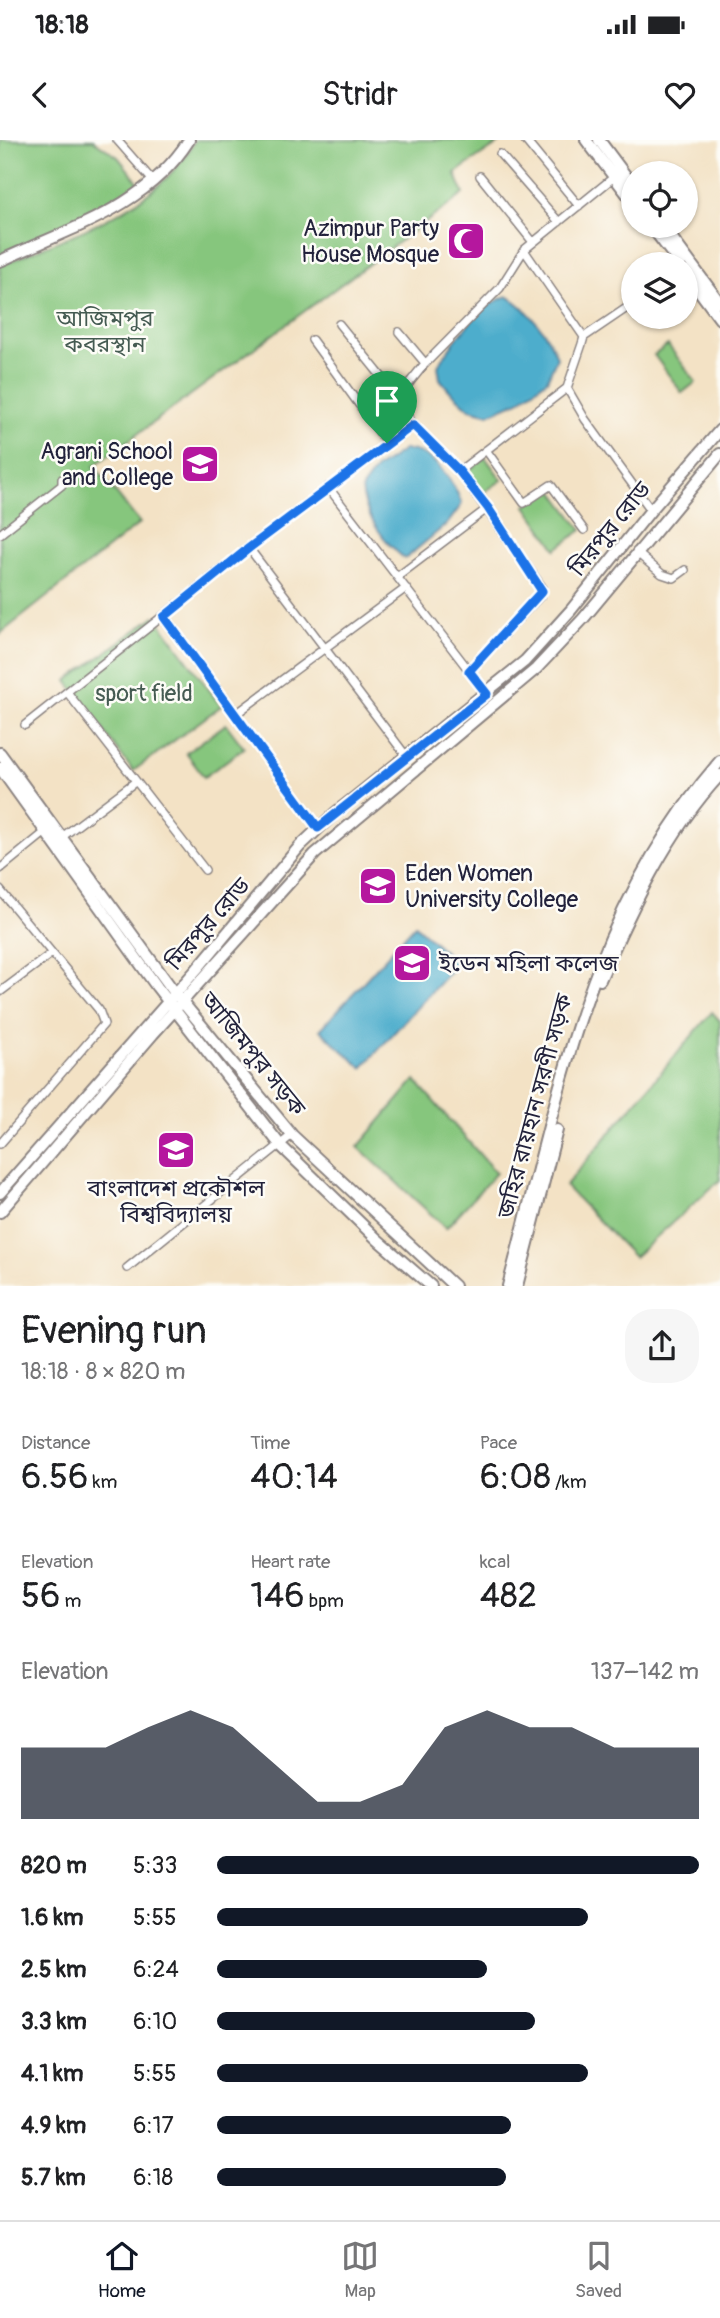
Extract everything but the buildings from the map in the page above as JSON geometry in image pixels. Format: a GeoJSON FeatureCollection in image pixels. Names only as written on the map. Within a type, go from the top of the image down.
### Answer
{"type":"FeatureCollection","features":[{"type":"Feature","properties":{"kind":"main road"},"geometry":{"type":"LineString","coordinates":[[0,261],[103,216],[174,163],[189,140]]}},
{"type":"Feature","properties":{"kind":"main road"},"geometry":{"type":"LineString","coordinates":[[586,140],[621,186]]}},
{"type":"Feature","properties":{"kind":"main road"},"geometry":{"type":"LineString","coordinates":[[599,140],[621,170]]}},
{"type":"Feature","properties":{"kind":"main road"},"geometry":{"type":"LineString","coordinates":[[660,238],[671,252]]}},
{"type":"Feature","properties":{"kind":"main road"},"geometry":{"type":"LineString","coordinates":[[672,238],[720,303]]}},
{"type":"Feature","properties":{"kind":"main road"},"geometry":{"type":"LineString","coordinates":[[698,289],[720,319]]}},
{"type":"Feature","properties":{"kind":"main road","name":"মিরপুর রোড"},"geometry":{"type":"LineString","coordinates":[[172,1005],[318,828],[525,661],[571,610],[651,510],[720,430]]}},
{"type":"Feature","properties":{"kind":"main road","name":"মিরপুর রোড"},"geometry":{"type":"LineString","coordinates":[[172,1005],[315,854],[536,669],[583,619],[720,454]]}},
{"type":"Feature","properties":{"kind":"main road","name":"আজিমপুর সড়ক"},"geometry":{"type":"LineString","coordinates":[[0,753],[5,775],[49,829],[172,1005],[281,1146],[378,1240],[431,1286]]}},
{"type":"Feature","properties":{"kind":"main road","name":"জহির রায়হান সরণী সড়ক"},"geometry":{"type":"LineString","coordinates":[[508,1286],[570,1050],[612,931],[639,877],[674,821],[720,761]]}},
{"type":"Feature","properties":{"kind":"main road"},"geometry":{"type":"LineString","coordinates":[[517,1286],[576,1052],[598,983],[645,884],[664,851],[720,775]]}},
{"type":"Feature","properties":{"kind":"main road","name":"আজিমপুর সড়ক"},"geometry":{"type":"LineString","coordinates":[[49,829],[62,837],[172,1005],[292,1135],[454,1286]]}},
{"type":"Feature","properties":{"kind":"main road"},"geometry":{"type":"LineString","coordinates":[[0,1192],[172,1005]]}},
{"type":"Feature","properties":{"kind":"main road"},"geometry":{"type":"LineString","coordinates":[[0,1212],[172,1005]]}},
{"type":"Feature","properties":{"kind":"street"},"geometry":{"type":"LineString","coordinates":[[117,140],[153,181]]}},
{"type":"Feature","properties":{"kind":"street"},"geometry":{"type":"LineString","coordinates":[[525,140],[579,206]]}},
{"type":"Feature","properties":{"kind":"street"},"geometry":{"type":"LineString","coordinates":[[499,154],[559,222]]}},
{"type":"Feature","properties":{"kind":"street"},"geometry":{"type":"LineString","coordinates":[[480,176],[533,242]]}},
{"type":"Feature","properties":{"kind":"street"},"geometry":{"type":"LineString","coordinates":[[398,397],[425,363],[500,288],[524,250],[614,177]]}},
{"type":"Feature","properties":{"kind":"street"},"geometry":{"type":"LineString","coordinates":[[524,250],[584,337]]}},
{"type":"Feature","properties":{"kind":"street"},"geometry":{"type":"LineString","coordinates":[[459,471],[567,388],[584,337],[621,312]]}},
{"type":"Feature","properties":{"kind":"street"},"geometry":{"type":"LineString","coordinates":[[339,324],[398,397],[413,425],[459,471],[488,508],[542,591],[469,671]]}},
{"type":"Feature","properties":{"kind":"street"},"geometry":{"type":"LineString","coordinates":[[399,332],[425,363]]}},
{"type":"Feature","properties":{"kind":"street"},"geometry":{"type":"LineString","coordinates":[[312,340],[387,443]]}},
{"type":"Feature","properties":{"kind":"street"},"geometry":{"type":"LineString","coordinates":[[567,388],[585,419],[651,510]]}},
{"type":"Feature","properties":{"kind":"street"},"geometry":{"type":"LineString","coordinates":[[25,724],[328,487],[413,425]]}},
{"type":"Feature","properties":{"kind":"street"},"geometry":{"type":"LineString","coordinates":[[486,450],[524,503],[551,485],[584,530]]}},
{"type":"Feature","properties":{"kind":"street"},"geometry":{"type":"LineString","coordinates":[[0,534],[62,485],[62,479]]}},
{"type":"Feature","properties":{"kind":"street"},"geometry":{"type":"LineString","coordinates":[[328,487],[487,694]]}},
{"type":"Feature","properties":{"kind":"street"},"geometry":{"type":"LineString","coordinates":[[397,577],[488,508]]}},
{"type":"Feature","properties":{"kind":"street"},"geometry":{"type":"LineString","coordinates":[[249,548],[407,757]]}},
{"type":"Feature","properties":{"kind":"street"},"geometry":{"type":"LineString","coordinates":[[636,552],[666,577],[674,578],[685,570]]}},
{"type":"Feature","properties":{"kind":"street"},"geometry":{"type":"LineString","coordinates":[[236,714],[406,588]]}},
{"type":"Feature","properties":{"kind":"street"},"geometry":{"type":"LineString","coordinates":[[164,617],[318,828]]}},
{"type":"Feature","properties":{"kind":"street"},"geometry":{"type":"LineString","coordinates":[[67,692],[205,870]]}},
{"type":"Feature","properties":{"kind":"street"},"geometry":{"type":"LineString","coordinates":[[62,837],[135,782]]}},
{"type":"Feature","properties":{"kind":"street"},"geometry":{"type":"LineString","coordinates":[[0,869],[49,829]]}},
{"type":"Feature","properties":{"kind":"street"},"geometry":{"type":"LineString","coordinates":[[0,890],[99,1010],[104,1024],[0,1144]]}},
{"type":"Feature","properties":{"kind":"street"},"geometry":{"type":"LineString","coordinates":[[0,992],[52,953]]}},
{"type":"Feature","properties":{"kind":"street"},"geometry":{"type":"LineString","coordinates":[[127,1268],[292,1135]]}},
{"type":"Feature","properties":{"kind":"green space"},"geometry":{"type":"Polygon","coordinates":[[[0,140],[93,140],[118,157],[139,183],[114,203],[0,257],[0,140]]]}},
{"type":"Feature","properties":{"kind":"green space","name":"আজিমপুর কবরস্থান"},"geometry":{"type":"Polygon","coordinates":[[[195,140],[504,140],[455,173],[464,194],[94,466],[140,523],[0,634],[0,266],[110,218],[135,203],[179,165],[195,140]]]}},
{"type":"Feature","properties":{"kind":"green space"},"geometry":{"type":"Polygon","coordinates":[[[668,345],[696,382],[682,393],[654,355],[668,345]]]}},
{"type":"Feature","properties":{"kind":"green space"},"geometry":{"type":"Polygon","coordinates":[[[485,457],[502,480],[483,493],[466,473],[485,457]]]}},
{"type":"Feature","properties":{"kind":"green space"},"geometry":{"type":"Polygon","coordinates":[[[551,488],[582,530],[556,549],[526,506],[551,488]]]}},
{"type":"Feature","properties":{"kind":"green space","name":"sport field"},"geometry":{"type":"Polygon","coordinates":[[[155,616],[221,706],[133,771],[67,681],[155,616]]]}},
{"type":"Feature","properties":{"kind":"green space"},"geometry":{"type":"Polygon","coordinates":[[[226,724],[244,748],[204,777],[186,753],[226,724]]]}},
{"type":"Feature","properties":{"kind":"green space"},"geometry":{"type":"Polygon","coordinates":[[[712,1012],[720,1021],[720,1180],[634,1257],[565,1186],[712,1012]]]}},
{"type":"Feature","properties":{"kind":"green space"},"geometry":{"type":"Polygon","coordinates":[[[415,1080],[496,1173],[446,1228],[358,1147],[415,1080]]]}},
{"type":"Feature","properties":{"kind":"water"},"geometry":{"type":"Polygon","coordinates":[[[507,296],[537,322],[557,357],[547,380],[519,401],[489,414],[470,409],[449,390],[440,379],[438,366],[477,316],[507,296]]]}},
{"type":"Feature","properties":{"kind":"water"},"geometry":{"type":"Polygon","coordinates":[[[404,450],[414,451],[432,460],[447,476],[462,504],[448,523],[405,559],[376,527],[366,508],[362,488],[376,469],[404,450]]]}},
{"type":"Feature","properties":{"kind":"water"},"geometry":{"type":"Polygon","coordinates":[[[415,925],[454,960],[453,968],[362,1068],[320,1030],[415,925]]]}},
{"type":"Feature","properties":{"kind":"place","name":"Azimpur Party House Mosque"},"geometry":{"type":"Point","coordinates":[466,241]}},
{"type":"Feature","properties":{"kind":"place","name":"Agrani School and College"},"geometry":{"type":"Point","coordinates":[200,464]}},
{"type":"Feature","properties":{"kind":"place","name":"Eden Women University College"},"geometry":{"type":"Point","coordinates":[378,886]}},
{"type":"Feature","properties":{"kind":"place","name":"ইডেন মহিলা কলেজ"},"geometry":{"type":"Point","coordinates":[412,963]}},
{"type":"Feature","properties":{"kind":"place","name":"বাংলাদেশ প্রকৌশল বিশ্ববিদ্যালয়"},"geometry":{"type":"Point","coordinates":[176,1150]}},
{"type":"Feature","properties":{"kind":"route"},"geometry":{"type":"LineString","coordinates":[[413,425],[459,471],[488,508],[542,587],[542,591],[469,671],[487,694],[318,828],[164,617],[249,548],[387,443],[413,425]]}}]}
